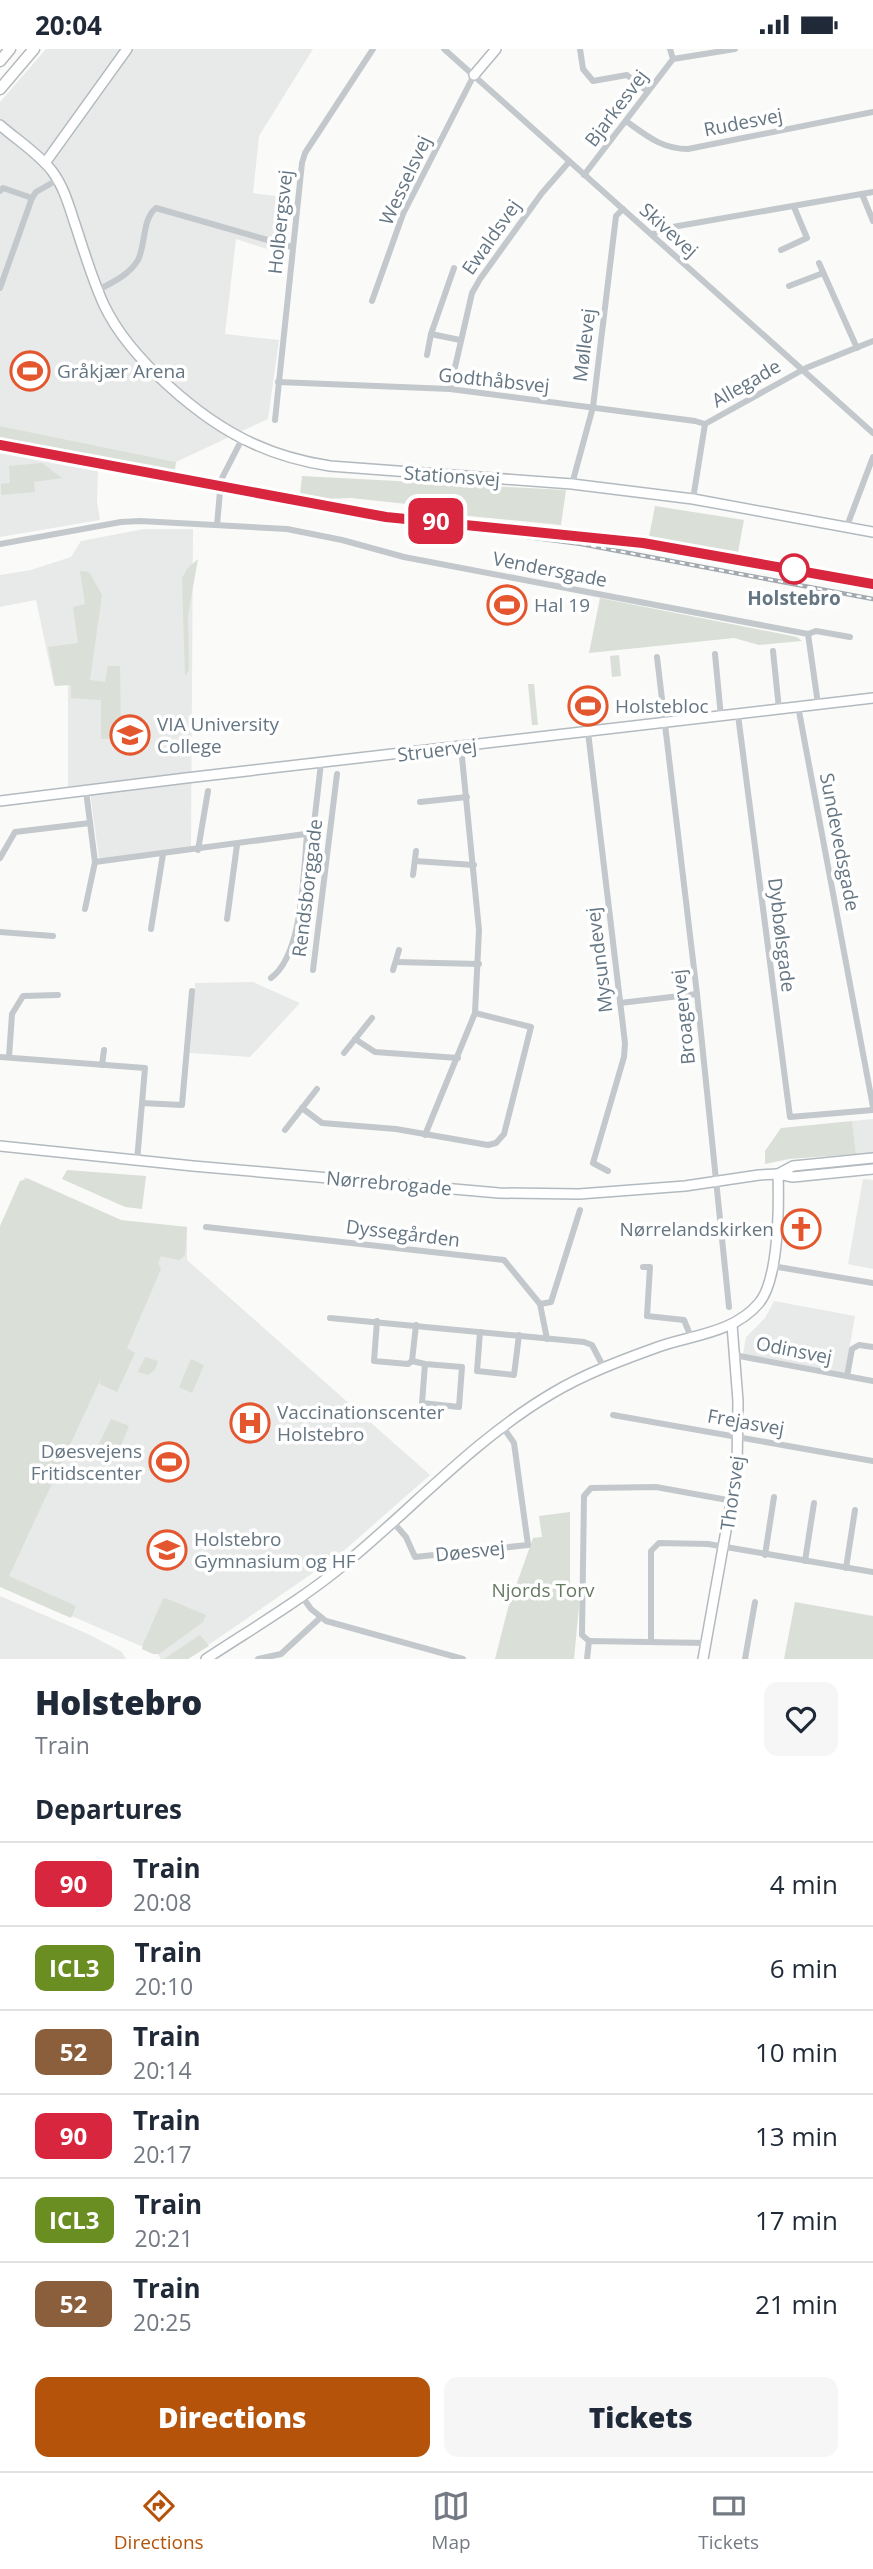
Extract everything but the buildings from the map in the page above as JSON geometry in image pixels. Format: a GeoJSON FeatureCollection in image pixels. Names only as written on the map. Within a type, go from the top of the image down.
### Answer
{"type":"FeatureCollection","features":[{"type":"Feature","properties":{"kind":"main road"},"geometry":{"type":"LineString","coordinates":[[0,61],[10,49]]}},
{"type":"Feature","properties":{"kind":"main road"},"geometry":{"type":"LineString","coordinates":[[0,89],[34,49]]}},
{"type":"Feature","properties":{"kind":"street"},"geometry":{"type":"LineString","coordinates":[[45,163],[127,49]]}},
{"type":"Feature","properties":{"kind":"street","name":"Holbergsvej"},"geometry":{"type":"LineString","coordinates":[[275,419],[292,247],[305,153],[373,49]]}},
{"type":"Feature","properties":{"kind":"street","name":"Skivevej"},"geometry":{"type":"LineString","coordinates":[[444,49],[873,433]]}},
{"type":"Feature","properties":{"kind":"street"},"geometry":{"type":"LineString","coordinates":[[474,75],[496,49]]}},
{"type":"Feature","properties":{"kind":"street"},"geometry":{"type":"LineString","coordinates":[[580,49],[583,69],[593,81],[627,75],[647,92]]}},
{"type":"Feature","properties":{"kind":"street","name":"Bjarkesvej"},"geometry":{"type":"LineString","coordinates":[[670,49],[673,59]]}},
{"type":"Feature","properties":{"kind":"street","name":"Bjarkesvej"},"geometry":{"type":"LineString","coordinates":[[584,175],[673,59],[735,49]]}},
{"type":"Feature","properties":{"kind":"street","name":"Wesselsvej"},"geometry":{"type":"LineString","coordinates":[[372,301],[403,213],[474,75]]}},
{"type":"Feature","properties":{"kind":"street","name":"Rudesvej"},"geometry":{"type":"LineString","coordinates":[[626,121],[656,143],[688,149],[873,112]]}},
{"type":"Feature","properties":{"kind":"street","name":"Stationsvej"},"geometry":{"type":"LineString","coordinates":[[0,125],[45,163],[57,180],[68,201],[105,307],[121,333],[142,359],[196,409],[242,439],[282,454],[330,466],[572,484],[693,499],[873,532]]}},
{"type":"Feature","properties":{"kind":"street","name":"Ewaldsvej"},"geometry":{"type":"LineString","coordinates":[[450,389],[472,293],[542,193],[569,162]]}},
{"type":"Feature","properties":{"kind":"street"},"geometry":{"type":"LineString","coordinates":[[0,288],[32,198],[36,192],[57,180]]}},
{"type":"Feature","properties":{"kind":"street"},"geometry":{"type":"LineString","coordinates":[[0,191],[3,188],[32,198]]}},
{"type":"Feature","properties":{"kind":"street"},"geometry":{"type":"LineString","coordinates":[[652,236],[661,229],[873,192]]}},
{"type":"Feature","properties":{"kind":"street"},"geometry":{"type":"LineString","coordinates":[[862,194],[873,221]]}},
{"type":"Feature","properties":{"kind":"street"},"geometry":{"type":"LineString","coordinates":[[781,250],[807,238],[794,207]]}},
{"type":"Feature","properties":{"kind":"street"},"geometry":{"type":"LineString","coordinates":[[98,290],[119,279],[132,268],[142,249],[148,219],[156,208],[292,247]]}},
{"type":"Feature","properties":{"kind":"street","name":"Møllevej"},"geometry":{"type":"LineString","coordinates":[[572,484],[593,407],[617,216],[622,209]]}},
{"type":"Feature","properties":{"kind":"street"},"geometry":{"type":"LineString","coordinates":[[818,264],[857,348]]}},
{"type":"Feature","properties":{"kind":"street","name":"Ewaldsvej"},"geometry":{"type":"LineString","coordinates":[[427,355],[431,334],[454,268]]}},
{"type":"Feature","properties":{"kind":"street"},"geometry":{"type":"LineString","coordinates":[[789,286],[822,273]]}},
{"type":"Feature","properties":{"kind":"street"},"geometry":{"type":"LineString","coordinates":[[431,334],[460,340]]}},
{"type":"Feature","properties":{"kind":"street","name":"Allegade"},"geometry":{"type":"LineString","coordinates":[[693,499],[705,424],[802,370],[873,341]]}},
{"type":"Feature","properties":{"kind":"street","name":"Godthåbsvej"},"geometry":{"type":"LineString","coordinates":[[278,382],[450,389],[705,424]]}},
{"type":"Feature","properties":{"kind":"street"},"geometry":{"type":"LineString","coordinates":[[217,525],[221,480],[242,439]]}},
{"type":"Feature","properties":{"kind":"street"},"geometry":{"type":"LineString","coordinates":[[847,526],[873,457]]}},
{"type":"Feature","properties":{"kind":"street","name":"Vendersgade"},"geometry":{"type":"LineString","coordinates":[[0,544],[121,521],[287,529],[342,540],[404,557],[808,634],[816,631],[850,637]]}},
{"type":"Feature","properties":{"kind":"street"},"geometry":{"type":"LineString","coordinates":[[808,634],[818,704]]}},
{"type":"Feature","properties":{"kind":"street"},"geometry":{"type":"LineString","coordinates":[[773,651],[779,709]]}},
{"type":"Feature","properties":{"kind":"street"},"geometry":{"type":"LineString","coordinates":[[715,654],[721,717]]}},
{"type":"Feature","properties":{"kind":"street","name":"Broagervej"},"geometry":{"type":"LineString","coordinates":[[657,657],[729,1307]]}},
{"type":"Feature","properties":{"kind":"street","name":"Struervej"},"geometry":{"type":"LineString","coordinates":[[0,801],[873,698]]}},
{"type":"Feature","properties":{"kind":"street","name":"Sundevedsgade"},"geometry":{"type":"LineString","coordinates":[[799,706],[869,1066],[873,1109],[831,1114]]}},
{"type":"Feature","properties":{"kind":"street","name":"Dybbølsgade"},"geometry":{"type":"LineString","coordinates":[[738,715],[790,1117],[831,1114]]}},
{"type":"Feature","properties":{"kind":"street","name":"Mysundevej"},"geometry":{"type":"LineString","coordinates":[[588,732],[625,1043],[624,1057],[593,1163],[608,1171]]}},
{"type":"Feature","properties":{"kind":"street"},"geometry":{"type":"LineString","coordinates":[[425,1135],[475,1013],[479,964],[474,865],[461,747]]}},
{"type":"Feature","properties":{"kind":"street","name":"Rendsborggade"},"geometry":{"type":"LineString","coordinates":[[95,862],[313,833],[321,763]]}},
{"type":"Feature","properties":{"kind":"street","name":"Rendsborggade"},"geometry":{"type":"LineString","coordinates":[[313,970],[337,773]]}},
{"type":"Feature","properties":{"kind":"street"},"geometry":{"type":"LineString","coordinates":[[85,909],[95,862],[86,791]]}},
{"type":"Feature","properties":{"kind":"street"},"geometry":{"type":"LineString","coordinates":[[198,850],[208,791]]}},
{"type":"Feature","properties":{"kind":"street"},"geometry":{"type":"LineString","coordinates":[[420,802],[467,797]]}},
{"type":"Feature","properties":{"kind":"street","name":"Rendsborggade"},"geometry":{"type":"LineString","coordinates":[[315,809],[332,811]]}},
{"type":"Feature","properties":{"kind":"street"},"geometry":{"type":"LineString","coordinates":[[0,858],[15,832],[90,823]]}},
{"type":"Feature","properties":{"kind":"street","name":"Rendsborggade"},"geometry":{"type":"LineString","coordinates":[[271,978],[282,970],[294,937],[307,835]]}},
{"type":"Feature","properties":{"kind":"street"},"geometry":{"type":"LineString","coordinates":[[227,919],[237,845]]}},
{"type":"Feature","properties":{"kind":"street"},"geometry":{"type":"LineString","coordinates":[[413,876],[416,851]]}},
{"type":"Feature","properties":{"kind":"street"},"geometry":{"type":"LineString","coordinates":[[151,929],[163,854]]}},
{"type":"Feature","properties":{"kind":"street"},"geometry":{"type":"LineString","coordinates":[[415,861],[474,865]]}},
{"type":"Feature","properties":{"kind":"street"},"geometry":{"type":"LineString","coordinates":[[0,932],[53,936]]}},
{"type":"Feature","properties":{"kind":"street"},"geometry":{"type":"LineString","coordinates":[[399,950],[394,966],[479,964]]}},
{"type":"Feature","properties":{"kind":"street"},"geometry":{"type":"LineString","coordinates":[[142,1103],[182,1105],[192,991]]}},
{"type":"Feature","properties":{"kind":"street"},"geometry":{"type":"LineString","coordinates":[[620,1003],[696,994]]}},
{"type":"Feature","properties":{"kind":"street"},"geometry":{"type":"LineString","coordinates":[[9,1058],[12,1014],[23,996],[58,995]]}},
{"type":"Feature","properties":{"kind":"street"},"geometry":{"type":"LineString","coordinates":[[302,1108],[322,1123],[396,1129],[488,1145],[496,1143],[504,1133],[531,1027],[475,1013]]}},
{"type":"Feature","properties":{"kind":"street"},"geometry":{"type":"LineString","coordinates":[[344,1053],[372,1018]]}},
{"type":"Feature","properties":{"kind":"street"},"geometry":{"type":"LineString","coordinates":[[355,1039],[375,1052],[458,1058]]}},
{"type":"Feature","properties":{"kind":"street"},"geometry":{"type":"LineString","coordinates":[[102,1065],[104,1050]]}},
{"type":"Feature","properties":{"kind":"street"},"geometry":{"type":"LineString","coordinates":[[0,1057],[145,1068],[137,1161]]}},
{"type":"Feature","properties":{"kind":"street"},"geometry":{"type":"LineString","coordinates":[[285,1130],[317,1089]]}},
{"type":"Feature","properties":{"kind":"street","name":"Nørrebrogade"},"geometry":{"type":"LineString","coordinates":[[0,1146],[499,1193],[579,1194],[685,1186],[778,1174],[793,1177],[873,1169]]}},
{"type":"Feature","properties":{"kind":"street","name":"Nørrebrogade"},"geometry":{"type":"LineString","coordinates":[[778,1174],[793,1166],[873,1158]]}},
{"type":"Feature","properties":{"kind":"street"},"geometry":{"type":"LineString","coordinates":[[206,1659],[345,1564],[503,1427],[551,1394],[604,1368],[732,1325],[746,1316],[763,1297],[769,1285],[778,1216],[778,1174]]}},
{"type":"Feature","properties":{"kind":"street"},"geometry":{"type":"LineString","coordinates":[[540,1304],[551,1302],[580,1210]]}},
{"type":"Feature","properties":{"kind":"street","name":"Dyssegården"},"geometry":{"type":"LineString","coordinates":[[206,1227],[504,1261],[540,1304],[547,1339]]}},
{"type":"Feature","properties":{"kind":"street"},"geometry":{"type":"LineString","coordinates":[[772,1266],[873,1283]]}},
{"type":"Feature","properties":{"kind":"street"},"geometry":{"type":"LineString","coordinates":[[643,1267],[650,1267],[647,1315],[684,1319],[691,1337]]}},
{"type":"Feature","properties":{"kind":"street"},"geometry":{"type":"LineString","coordinates":[[330,1318],[519,1335],[592,1345],[604,1368]]}},
{"type":"Feature","properties":{"kind":"street"},"geometry":{"type":"LineString","coordinates":[[377,1321],[374,1361],[408,1364],[412,1361],[514,1375],[519,1335]]}},
{"type":"Feature","properties":{"kind":"street"},"geometry":{"type":"LineString","coordinates":[[412,1361],[416,1325]]}},
{"type":"Feature","properties":{"kind":"street","name":"Thorsvej"},"geometry":{"type":"LineString","coordinates":[[703,1659],[733,1501],[739,1436],[732,1325]]}},
{"type":"Feature","properties":{"kind":"street"},"geometry":{"type":"LineString","coordinates":[[477,1371],[480,1332]]}},
{"type":"Feature","properties":{"kind":"street","name":"Odinsvej"},"geometry":{"type":"LineString","coordinates":[[847,1376],[852,1349],[859,1345],[873,1347]]}},
{"type":"Feature","properties":{"kind":"street","name":"Odinsvej"},"geometry":{"type":"LineString","coordinates":[[734,1355],[873,1381]]}},
{"type":"Feature","properties":{"kind":"street"},"geometry":{"type":"LineString","coordinates":[[425,1364],[422,1403],[459,1407],[462,1367]]}},
{"type":"Feature","properties":{"kind":"street","name":"Frejasvej"},"geometry":{"type":"LineString","coordinates":[[613,1415],[873,1461]]}},
{"type":"Feature","properties":{"kind":"street","name":"Døesvej"},"geometry":{"type":"LineString","coordinates":[[393,1522],[407,1537],[415,1557],[528,1545],[514,1443],[503,1427]]}},
{"type":"Feature","properties":{"kind":"street"},"geometry":{"type":"LineString","coordinates":[[707,1643],[589,1641],[582,1635],[584,1496],[591,1488],[656,1487],[733,1501]]}},
{"type":"Feature","properties":{"kind":"street"},"geometry":{"type":"LineString","coordinates":[[765,1555],[774,1497]]}},
{"type":"Feature","properties":{"kind":"street"},"geometry":{"type":"LineString","coordinates":[[805,1561],[814,1503]]}},
{"type":"Feature","properties":{"kind":"street"},"geometry":{"type":"LineString","coordinates":[[846,1568],[855,1510]]}},
{"type":"Feature","properties":{"kind":"street"},"geometry":{"type":"LineString","coordinates":[[651,1641],[650,1551],[659,1543],[723,1547],[873,1572]]}},
{"type":"Feature","properties":{"kind":"street"},"geometry":{"type":"LineString","coordinates":[[301,1595],[320,1618],[326,1621],[464,1659]]}},
{"type":"Feature","properties":{"kind":"street"},"geometry":{"type":"LineString","coordinates":[[745,1659],[755,1602]]}},
{"type":"Feature","properties":{"kind":"street"},"geometry":{"type":"LineString","coordinates":[[258,1659],[281,1654],[320,1618]]}},
{"type":"Feature","properties":{"kind":"street"},"geometry":{"type":"LineString","coordinates":[[587,1659],[589,1641]]}},
{"type":"Feature","properties":{"kind":"shaded area"},"geometry":{"type":"Polygon","coordinates":[[[46,49],[313,49],[259,136],[253,193],[292,198],[286,255],[236,239],[225,334],[279,340],[268,419],[176,462],[0,426],[0,102],[46,49]]]}},
{"type":"Feature","properties":{"kind":"shaded area"},"geometry":{"type":"Polygon","coordinates":[[[0,453],[98,470],[97,502],[100,520],[0,537],[0,453]]]}},
{"type":"Feature","properties":{"kind":"shaded area","name":"VIA University College"},"geometry":{"type":"Polygon","coordinates":[[[144,529],[193,529],[191,848],[99,859],[89,785],[68,786],[68,684],[54,685],[36,600],[0,607],[0,575],[31,570],[71,557],[81,541],[144,529]]]}},
{"type":"Feature","properties":{"kind":"shaded area"},"geometry":{"type":"Polygon","coordinates":[[[253,982],[300,1003],[250,1057],[190,1053],[195,983],[253,982]]]}},
{"type":"Feature","properties":{"kind":"shaded area"},"geometry":{"type":"Polygon","coordinates":[[[873,1119],[873,1153],[856,1154],[852,1121],[873,1119]]]}},
{"type":"Feature","properties":{"kind":"shaded area"},"geometry":{"type":"Polygon","coordinates":[[[25,1177],[123,1221],[187,1227],[187,1260],[430,1475],[339,1555],[188,1659],[161,1659],[157,1653],[0,1585],[17,1190],[25,1177]]]}},
{"type":"Feature","properties":{"kind":"shaded area"},"geometry":{"type":"Polygon","coordinates":[[[863,1179],[873,1180],[873,1269],[848,1264],[863,1179]]]}},
{"type":"Feature","properties":{"kind":"shaded area"},"geometry":{"type":"Polygon","coordinates":[[[774,1301],[855,1316],[845,1373],[743,1354],[746,1337],[765,1318],[774,1301]]]}},
{"type":"Feature","properties":{"kind":"shaded area"},"geometry":{"type":"Polygon","coordinates":[[[0,1596],[88,1634],[122,1652],[126,1659],[0,1659],[0,1596]]]}},
{"type":"Feature","properties":{"kind":"green space"},"geometry":{"type":"Polygon","coordinates":[[[0,426],[176,462],[174,475],[0,442],[0,426]]]}},
{"type":"Feature","properties":{"kind":"green space"},"geometry":{"type":"Polygon","coordinates":[[[42,463],[62,478],[34,482],[35,492],[1,495],[1,484],[10,483],[9,466],[42,463]]]}},
{"type":"Feature","properties":{"kind":"green space"},"geometry":{"type":"Polygon","coordinates":[[[302,476],[566,490],[561,525],[428,512],[407,504],[351,498],[325,499],[300,494],[302,476]]]}},
{"type":"Feature","properties":{"kind":"green space"},"geometry":{"type":"Polygon","coordinates":[[[655,506],[744,520],[738,552],[649,537],[655,506]]]}},
{"type":"Feature","properties":{"kind":"green space"},"geometry":{"type":"Polygon","coordinates":[[[198,559],[188,615],[189,670],[185,676],[182,578],[198,559]]]}},
{"type":"Feature","properties":{"kind":"green space"},"geometry":{"type":"Polygon","coordinates":[[[80,571],[89,572],[102,595],[90,680],[105,682],[108,666],[120,666],[121,739],[101,739],[101,700],[71,698],[71,685],[55,686],[48,647],[78,643],[73,607],[85,604],[80,571]]]}},
{"type":"Feature","properties":{"kind":"green space"},"geometry":{"type":"Polygon","coordinates":[[[600,598],[797,637],[802,641],[759,645],[734,638],[589,653],[600,598]]]}},
{"type":"Feature","properties":{"kind":"green space"},"geometry":{"type":"Polygon","coordinates":[[[619,655],[621,676],[612,677],[610,656],[619,655]]]}},
{"type":"Feature","properties":{"kind":"green space"},"geometry":{"type":"Polygon","coordinates":[[[528,684],[534,684],[538,725],[532,725],[528,684]]]}},
{"type":"Feature","properties":{"kind":"green space"},"geometry":{"type":"Polygon","coordinates":[[[852,1121],[856,1154],[789,1159],[765,1164],[765,1151],[781,1128],[852,1121]]]}},
{"type":"Feature","properties":{"kind":"green space"},"geometry":{"type":"Polygon","coordinates":[[[67,1170],[146,1176],[142,1209],[125,1207],[62,1179],[67,1170]]]}},
{"type":"Feature","properties":{"kind":"green space"},"geometry":{"type":"Polygon","coordinates":[[[28,1179],[121,1220],[187,1227],[185,1255],[179,1260],[161,1256],[158,1263],[161,1269],[127,1348],[135,1353],[117,1392],[100,1384],[101,1378],[9,1576],[76,1606],[71,1618],[0,1587],[0,1226],[20,1181],[28,1179]]]}},
{"type":"Feature","properties":{"kind":"green space"},"geometry":{"type":"Polygon","coordinates":[[[145,1357],[158,1361],[155,1370],[148,1375],[138,1372],[145,1357]]]}},
{"type":"Feature","properties":{"kind":"green space"},"geometry":{"type":"Polygon","coordinates":[[[191,1359],[204,1365],[192,1393],[179,1387],[191,1359]]]}},
{"type":"Feature","properties":{"kind":"green space"},"geometry":{"type":"Polygon","coordinates":[[[111,1419],[129,1426],[117,1455],[98,1446],[111,1419]]]}},
{"type":"Feature","properties":{"kind":"green space","name":"Njords Torv"},"geometry":{"type":"Polygon","coordinates":[[[570,1512],[570,1597],[580,1596],[574,1659],[495,1659],[508,1608],[533,1538],[542,1537],[539,1516],[570,1512]]]}},
{"type":"Feature","properties":{"kind":"green space"},"geometry":{"type":"Polygon","coordinates":[[[165,1598],[206,1615],[203,1622],[159,1654],[153,1654],[142,1649],[143,1644],[165,1598]]]}},
{"type":"Feature","properties":{"kind":"green space"},"geometry":{"type":"Polygon","coordinates":[[[795,1602],[873,1616],[873,1659],[784,1659],[795,1602]]]}},
{"type":"Feature","properties":{"kind":"green space"},"geometry":{"type":"Polygon","coordinates":[[[200,1635],[209,1646],[188,1659],[164,1659],[200,1635]]]}},
{"type":"Feature","properties":{"kind":"railway"},"geometry":{"type":"LineString","coordinates":[[0,445],[413,522],[581,544],[873,599]]}},
{"type":"Feature","properties":{"kind":"railway"},"geometry":{"type":"LineString","coordinates":[[592,536],[728,556],[873,584]]}},
{"type":"Feature","properties":{"kind":"train","name":"90"},"geometry":{"type":"LineString","coordinates":[[0,445],[386,517],[643,543],[873,584]]}},
{"type":"Feature","properties":{"kind":"place","name":"Gråkjær Arena"},"geometry":{"type":"Point","coordinates":[30,371]}},
{"type":"Feature","properties":{"kind":"place","name":"Holstebro"},"geometry":{"type":"Point","coordinates":[794,569]}},
{"type":"Feature","properties":{"kind":"place","name":"Hal 19"},"geometry":{"type":"Point","coordinates":[507,605]}},
{"type":"Feature","properties":{"kind":"place","name":"Holstebloc"},"geometry":{"type":"Point","coordinates":[588,706]}},
{"type":"Feature","properties":{"kind":"place","name":"VIA University College"},"geometry":{"type":"Point","coordinates":[130,735]}},
{"type":"Feature","properties":{"kind":"place","name":"Nørrelandskirken"},"geometry":{"type":"Point","coordinates":[801,1229]}},
{"type":"Feature","properties":{"kind":"place","name":"Vaccinationscenter Holstebro"},"geometry":{"type":"Point","coordinates":[250,1423]}},
{"type":"Feature","properties":{"kind":"place","name":"Døesvejens Fritidscenter"},"geometry":{"type":"Point","coordinates":[169,1462]}},
{"type":"Feature","properties":{"kind":"place","name":"Holstebro Gymnasium og HF"},"geometry":{"type":"Point","coordinates":[167,1550]}}]}
